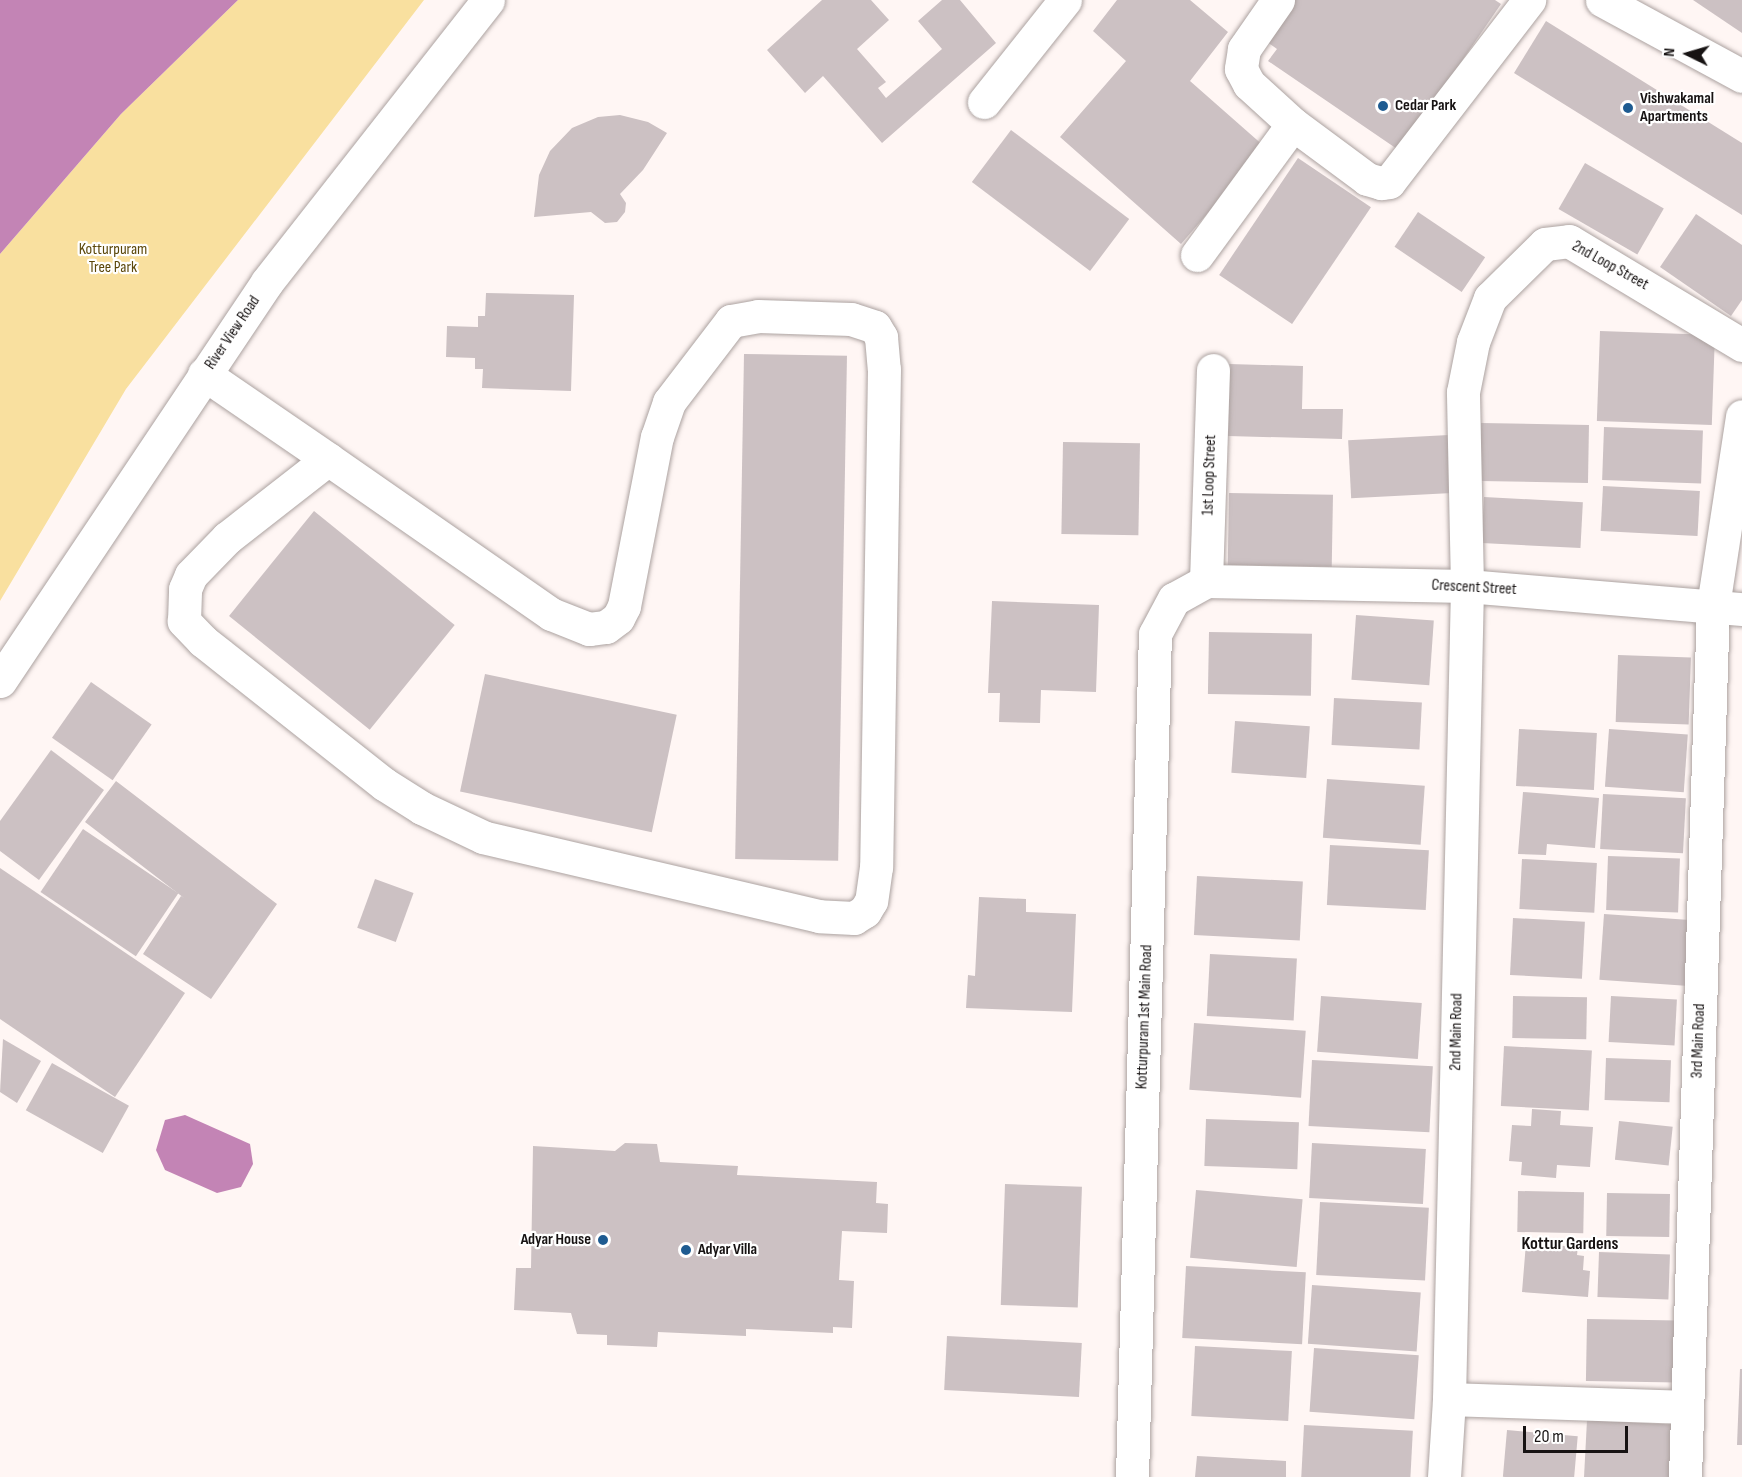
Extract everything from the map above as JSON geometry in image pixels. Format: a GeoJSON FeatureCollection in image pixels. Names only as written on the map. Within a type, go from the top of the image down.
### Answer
{"type":"FeatureCollection","features":[{"type":"Feature","properties":{"kind":"street","name":"River View Road"},"geometry":{"type":"LineString","coordinates":[[0,681],[267,282],[488,0]]}},
{"type":"Feature","properties":{"kind":"street"},"geometry":{"type":"LineString","coordinates":[[984,102],[1065,0]]}},
{"type":"Feature","properties":{"kind":"street"},"geometry":{"type":"LineString","coordinates":[[1278,0],[1244,48],[1240,69],[1249,84],[1293,124],[1373,182],[1389,182],[1529,0]]}},
{"type":"Feature","properties":{"kind":"street"},"geometry":{"type":"LineString","coordinates":[[1602,0],[1741,73]]}},
{"type":"Feature","properties":{"kind":"street"},"geometry":{"type":"LineString","coordinates":[[1197,255],[1293,124]]}},
{"type":"Feature","properties":{"kind":"street","name":"2nd Loop Street"},"geometry":{"type":"LineString","coordinates":[[1467,586],[1462,392],[1473,342],[1490,298],[1524,262],[1545,244],[1569,241],[1742,345]]}},
{"type":"Feature","properties":{"kind":"street"},"geometry":{"type":"LineString","coordinates":[[204,374],[328,459],[551,614],[589,628],[606,627],[618,618],[624,606],[657,437],[669,402],[731,321],[758,316],[851,319],[874,327],[881,338],[884,369],[876,867],[871,901],[865,911],[848,919],[819,916],[483,837],[422,808],[384,784],[203,641],[183,621],[184,589],[191,575],[227,538],[328,459]]}},
{"type":"Feature","properties":{"kind":"street","name":"1st Loop Street"},"geometry":{"type":"LineString","coordinates":[[1206,581],[1213,370]]}},
{"type":"Feature","properties":{"kind":"street","name":"3rd Main Road"},"geometry":{"type":"LineString","coordinates":[[1685,1477],[1728,607],[1742,416]]}},
{"type":"Feature","properties":{"kind":"street","name":"Crescent Street"},"geometry":{"type":"LineString","coordinates":[[1206,581],[1467,586],[1728,607]]}},
{"type":"Feature","properties":{"kind":"street","name":"Kotturpuram 1st Main Road"},"geometry":{"type":"LineString","coordinates":[[1132,1477],[1155,634],[1174,599],[1206,581]]}},
{"type":"Feature","properties":{"kind":"street","name":"2nd Main Road"},"geometry":{"type":"LineString","coordinates":[[1444,1477],[1449,1399],[1467,586]]}},
{"type":"Feature","properties":{"kind":"street"},"geometry":{"type":"LineString","coordinates":[[1449,1399],[1687,1407]]}},
{"type":"Feature","properties":{"kind":"green space","name":"Kotturpuram Tree Park"},"geometry":{"type":"Polygon","coordinates":[[[238,0],[424,0],[126,389],[0,601],[0,254],[121,114],[238,0]]]}},
{"type":"Feature","properties":{"kind":"shaded area"},"geometry":{"type":"Polygon","coordinates":[[[0,0],[238,0],[121,114],[0,254],[0,0]]]}},
{"type":"Feature","properties":{"kind":"shaded area"},"geometry":{"type":"Polygon","coordinates":[[[185,1115],[250,1144],[253,1164],[241,1187],[217,1193],[165,1170],[156,1150],[165,1120],[185,1115]]]}},
{"type":"Feature","properties":{"kind":"building"},"geometry":{"type":"Polygon","coordinates":[[[822,0],[871,0],[889,20],[857,49],[886,82],[878,88],[886,98],[942,49],[918,21],[942,0],[960,0],[996,43],[882,143],[823,76],[805,93],[767,50],[822,0]]]}},
{"type":"Feature","properties":{"kind":"building"},"geometry":{"type":"Polygon","coordinates":[[[1117,0],[1190,0],[1228,32],[1190,81],[1265,147],[1181,244],[1060,137],[1126,61],[1093,31],[1117,0]]]}},
{"type":"Feature","properties":{"kind":"building","name":"Cedar Park"},"geometry":{"type":"Polygon","coordinates":[[[1289,0],[1495,0],[1501,4],[1400,151],[1268,61],[1277,49],[1263,39],[1289,0]]]}},
{"type":"Feature","properties":{"kind":"building"},"geometry":{"type":"Polygon","coordinates":[[[1693,0],[1742,0],[1742,33],[1693,0]]]}},
{"type":"Feature","properties":{"kind":"building","name":"Vishwakamal Apartments"},"geometry":{"type":"Polygon","coordinates":[[[1546,21],[1742,143],[1742,215],[1514,73],[1546,21]]]}},
{"type":"Feature","properties":{"kind":"building"},"geometry":{"type":"Polygon","coordinates":[[[620,115],[648,122],[667,133],[643,170],[620,194],[626,203],[625,212],[617,222],[605,223],[591,212],[534,217],[539,175],[550,151],[572,128],[598,117],[620,115]]]}},
{"type":"Feature","properties":{"kind":"building"},"geometry":{"type":"Polygon","coordinates":[[[1011,130],[1129,219],[1090,271],[972,182],[1011,130]]]}},
{"type":"Feature","properties":{"kind":"building"},"geometry":{"type":"Polygon","coordinates":[[[1298,158],[1371,207],[1292,324],[1219,275],[1298,158]]]}},
{"type":"Feature","properties":{"kind":"building"},"geometry":{"type":"Polygon","coordinates":[[[1585,163],[1664,208],[1637,254],[1558,209],[1585,163]]]}},
{"type":"Feature","properties":{"kind":"building"},"geometry":{"type":"Polygon","coordinates":[[[1418,212],[1485,257],[1462,292],[1395,247],[1418,212]]]}},
{"type":"Feature","properties":{"kind":"building"},"geometry":{"type":"Polygon","coordinates":[[[1696,214],[1742,245],[1742,300],[1731,316],[1660,267],[1696,214]]]}},
{"type":"Feature","properties":{"kind":"building"},"geometry":{"type":"Polygon","coordinates":[[[486,293],[574,295],[571,391],[482,388],[483,369],[475,369],[475,358],[446,357],[447,326],[478,327],[478,316],[485,316],[486,293]]]}},
{"type":"Feature","properties":{"kind":"building"},"geometry":{"type":"Polygon","coordinates":[[[1600,331],[1715,335],[1712,425],[1597,421],[1600,331]]]}},
{"type":"Feature","properties":{"kind":"building"},"geometry":{"type":"Polygon","coordinates":[[[744,354],[847,356],[838,861],[735,859],[744,354]]]}},
{"type":"Feature","properties":{"kind":"building"},"geometry":{"type":"Polygon","coordinates":[[[1229,364],[1303,366],[1302,409],[1343,409],[1342,439],[1228,436],[1229,364]]]}},
{"type":"Feature","properties":{"kind":"building"},"geometry":{"type":"Polygon","coordinates":[[[1481,423],[1589,425],[1588,483],[1480,481],[1481,423]]]}},
{"type":"Feature","properties":{"kind":"building"},"geometry":{"type":"Polygon","coordinates":[[[1604,427],[1703,430],[1701,483],[1602,480],[1604,427]]]}},
{"type":"Feature","properties":{"kind":"building"},"geometry":{"type":"Polygon","coordinates":[[[1449,435],[1452,493],[1351,498],[1348,440],[1449,435]]]}},
{"type":"Feature","properties":{"kind":"building"},"geometry":{"type":"Polygon","coordinates":[[[1063,442],[1140,443],[1138,535],[1061,534],[1063,442]]]}},
{"type":"Feature","properties":{"kind":"building"},"geometry":{"type":"Polygon","coordinates":[[[1603,486],[1700,491],[1698,536],[1601,531],[1603,486]]]}},
{"type":"Feature","properties":{"kind":"building"},"geometry":{"type":"Polygon","coordinates":[[[1229,493],[1333,495],[1332,567],[1228,565],[1229,493]]]}},
{"type":"Feature","properties":{"kind":"building"},"geometry":{"type":"Polygon","coordinates":[[[1484,497],[1583,502],[1580,548],[1482,543],[1484,497]]]}},
{"type":"Feature","properties":{"kind":"building"},"geometry":{"type":"Polygon","coordinates":[[[314,511],[455,625],[370,730],[229,616],[314,511]]]}},
{"type":"Feature","properties":{"kind":"building"},"geometry":{"type":"Polygon","coordinates":[[[992,601],[1099,605],[1096,692],[1041,690],[1040,723],[999,722],[1000,693],[988,693],[992,601]]]}},
{"type":"Feature","properties":{"kind":"building"},"geometry":{"type":"Polygon","coordinates":[[[1356,615],[1434,620],[1429,685],[1351,680],[1356,615]]]}},
{"type":"Feature","properties":{"kind":"building"},"geometry":{"type":"Polygon","coordinates":[[[1209,632],[1312,634],[1311,696],[1208,694],[1209,632]]]}},
{"type":"Feature","properties":{"kind":"building"},"geometry":{"type":"Polygon","coordinates":[[[1618,655],[1691,658],[1689,725],[1616,722],[1618,655]]]}},
{"type":"Feature","properties":{"kind":"building"},"geometry":{"type":"Polygon","coordinates":[[[485,674],[677,715],[652,832],[460,791],[485,674]]]}},
{"type":"Feature","properties":{"kind":"building"},"geometry":{"type":"Polygon","coordinates":[[[91,682],[152,724],[113,780],[52,738],[91,682]]]}},
{"type":"Feature","properties":{"kind":"building"},"geometry":{"type":"Polygon","coordinates":[[[1334,698],[1422,703],[1419,750],[1332,745],[1334,698]]]}},
{"type":"Feature","properties":{"kind":"building"},"geometry":{"type":"Polygon","coordinates":[[[1235,721],[1310,726],[1306,778],[1231,773],[1235,721]]]}},
{"type":"Feature","properties":{"kind":"building"},"geometry":{"type":"Polygon","coordinates":[[[1519,729],[1597,733],[1594,790],[1516,786],[1519,729]]]}},
{"type":"Feature","properties":{"kind":"building"},"geometry":{"type":"Polygon","coordinates":[[[1609,729],[1688,735],[1684,792],[1605,787],[1609,729]]]}},
{"type":"Feature","properties":{"kind":"building"},"geometry":{"type":"Polygon","coordinates":[[[51,750],[104,790],[39,880],[0,851],[0,821],[51,750]]]}},
{"type":"Feature","properties":{"kind":"building"},"geometry":{"type":"Polygon","coordinates":[[[1327,779],[1425,786],[1421,845],[1323,838],[1327,779]]]}},
{"type":"Feature","properties":{"kind":"building"},"geometry":{"type":"Polygon","coordinates":[[[116,781],[277,904],[211,999],[143,954],[181,896],[184,898],[85,822],[116,781]]]}},
{"type":"Feature","properties":{"kind":"building"},"geometry":{"type":"Polygon","coordinates":[[[1523,792],[1599,798],[1595,848],[1547,844],[1546,855],[1518,854],[1523,792]]]}},
{"type":"Feature","properties":{"kind":"building"},"geometry":{"type":"Polygon","coordinates":[[[1603,794],[1686,798],[1683,853],[1600,849],[1603,794]]]}},
{"type":"Feature","properties":{"kind":"building"},"geometry":{"type":"Polygon","coordinates":[[[83,829],[178,893],[136,956],[41,892],[83,829]]]}},
{"type":"Feature","properties":{"kind":"building"},"geometry":{"type":"Polygon","coordinates":[[[1330,845],[1429,850],[1426,910],[1327,905],[1330,845]]]}},
{"type":"Feature","properties":{"kind":"building"},"geometry":{"type":"Polygon","coordinates":[[[1608,856],[1680,859],[1678,912],[1606,910],[1608,856]]]}},
{"type":"Feature","properties":{"kind":"building"},"geometry":{"type":"Polygon","coordinates":[[[1522,859],[1597,863],[1594,913],[1519,909],[1522,859]]]}},
{"type":"Feature","properties":{"kind":"building"},"geometry":{"type":"Polygon","coordinates":[[[0,868],[185,993],[115,1097],[0,1019],[0,868]]]}},
{"type":"Feature","properties":{"kind":"building"},"geometry":{"type":"Polygon","coordinates":[[[1197,876],[1303,882],[1300,940],[1194,935],[1197,876]]]}},
{"type":"Feature","properties":{"kind":"building"},"geometry":{"type":"Polygon","coordinates":[[[375,879],[414,893],[396,942],[357,928],[375,879]]]}},
{"type":"Feature","properties":{"kind":"building"},"geometry":{"type":"Polygon","coordinates":[[[979,897],[1026,899],[1026,912],[1076,914],[1072,1012],[966,1008],[968,975],[975,976],[979,897]]]}},
{"type":"Feature","properties":{"kind":"building"},"geometry":{"type":"Polygon","coordinates":[[[1604,914],[1690,920],[1685,986],[1599,980],[1604,914]]]}},
{"type":"Feature","properties":{"kind":"building"},"geometry":{"type":"Polygon","coordinates":[[[1513,918],[1585,922],[1582,979],[1510,975],[1513,918]]]}},
{"type":"Feature","properties":{"kind":"building"},"geometry":{"type":"Polygon","coordinates":[[[1210,954],[1297,959],[1294,1020],[1207,1016],[1210,954]]]}},
{"type":"Feature","properties":{"kind":"building"},"geometry":{"type":"Polygon","coordinates":[[[1321,996],[1422,1003],[1418,1059],[1317,1052],[1321,996]]]}},
{"type":"Feature","properties":{"kind":"building"},"geometry":{"type":"Polygon","coordinates":[[[1513,996],[1587,997],[1586,1039],[1512,1038],[1513,996]]]}},
{"type":"Feature","properties":{"kind":"building"},"geometry":{"type":"Polygon","coordinates":[[[1611,996],[1677,999],[1675,1045],[1609,1042],[1611,996]]]}},
{"type":"Feature","properties":{"kind":"building"},"geometry":{"type":"Polygon","coordinates":[[[1194,1023],[1306,1031],[1301,1098],[1189,1090],[1194,1023]]]}},
{"type":"Feature","properties":{"kind":"building"},"geometry":{"type":"Polygon","coordinates":[[[3,1039],[41,1061],[17,1103],[0,1092],[3,1039]]]}},
{"type":"Feature","properties":{"kind":"building"},"geometry":{"type":"Polygon","coordinates":[[[1504,1046],[1592,1051],[1589,1111],[1501,1106],[1504,1046]]]}},
{"type":"Feature","properties":{"kind":"building"},"geometry":{"type":"Polygon","coordinates":[[[1606,1058],[1671,1060],[1669,1102],[1605,1100],[1606,1058]]]}},
{"type":"Feature","properties":{"kind":"building"},"geometry":{"type":"Polygon","coordinates":[[[1312,1060],[1433,1066],[1429,1132],[1309,1126],[1312,1060]]]}},
{"type":"Feature","properties":{"kind":"building"},"geometry":{"type":"Polygon","coordinates":[[[52,1063],[129,1106],[103,1153],[26,1110],[52,1063]]]}},
{"type":"Feature","properties":{"kind":"building"},"geometry":{"type":"Polygon","coordinates":[[[1532,1109],[1561,1111],[1560,1125],[1593,1127],[1590,1167],[1557,1165],[1556,1178],[1521,1175],[1522,1162],[1509,1161],[1512,1125],[1531,1126],[1532,1109]]]}},
{"type":"Feature","properties":{"kind":"building"},"geometry":{"type":"Polygon","coordinates":[[[1206,1119],[1299,1122],[1297,1169],[1204,1166],[1206,1119]]]}},
{"type":"Feature","properties":{"kind":"building"},"geometry":{"type":"Polygon","coordinates":[[[1619,1121],[1673,1127],[1669,1165],[1615,1160],[1619,1121]]]}},
{"type":"Feature","properties":{"kind":"building","name":"Adyar House"},"geometry":{"type":"Polygon","coordinates":[[[625,1143],[657,1144],[660,1162],[738,1166],[737,1175],[877,1182],[876,1203],[888,1204],[887,1233],[842,1231],[839,1280],[854,1281],[852,1328],[833,1327],[833,1333],[746,1329],[746,1336],[658,1332],[657,1347],[607,1345],[607,1335],[577,1334],[571,1313],[514,1310],[516,1268],[531,1268],[533,1146],[615,1151],[625,1143]]]}},
{"type":"Feature","properties":{"kind":"building"},"geometry":{"type":"Polygon","coordinates":[[[1312,1143],[1426,1149],[1423,1204],[1309,1198],[1312,1143]]]}},
{"type":"Feature","properties":{"kind":"building"},"geometry":{"type":"Polygon","coordinates":[[[1005,1184],[1082,1187],[1078,1308],[1001,1305],[1005,1184]]]}},
{"type":"Feature","properties":{"kind":"building"},"geometry":{"type":"Polygon","coordinates":[[[1196,1190],[1303,1199],[1297,1267],[1190,1258],[1196,1190]]]}},
{"type":"Feature","properties":{"kind":"building"},"geometry":{"type":"Polygon","coordinates":[[[1518,1191],[1584,1192],[1583,1233],[1517,1232],[1518,1191]]]}},
{"type":"Feature","properties":{"kind":"building"},"geometry":{"type":"Polygon","coordinates":[[[1607,1193],[1670,1194],[1669,1237],[1606,1236],[1607,1193]]]}},
{"type":"Feature","properties":{"kind":"building"},"geometry":{"type":"Polygon","coordinates":[[[1320,1202],[1429,1208],[1425,1281],[1316,1275],[1320,1202]]]}},
{"type":"Feature","properties":{"kind":"building"},"geometry":{"type":"Polygon","coordinates":[[[1526,1243],[1578,1247],[1577,1255],[1584,1256],[1583,1270],[1590,1271],[1588,1297],[1522,1292],[1526,1243]]]}},
{"type":"Feature","properties":{"kind":"building"},"geometry":{"type":"Polygon","coordinates":[[[1599,1252],[1670,1254],[1668,1299],[1597,1297],[1599,1252]]]}},
{"type":"Feature","properties":{"kind":"building"},"geometry":{"type":"Polygon","coordinates":[[[1186,1266],[1306,1272],[1302,1344],[1182,1338],[1186,1266]]]}},
{"type":"Feature","properties":{"kind":"building"},"geometry":{"type":"Polygon","coordinates":[[[1312,1285],[1421,1293],[1417,1351],[1308,1344],[1312,1285]]]}},
{"type":"Feature","properties":{"kind":"building"},"geometry":{"type":"Polygon","coordinates":[[[1587,1319],[1678,1321],[1677,1383],[1586,1381],[1587,1319]]]}},
{"type":"Feature","properties":{"kind":"building"},"geometry":{"type":"Polygon","coordinates":[[[947,1336],[1082,1343],[1079,1397],[944,1390],[947,1336]]]}},
{"type":"Feature","properties":{"kind":"building"},"geometry":{"type":"Polygon","coordinates":[[[1195,1346],[1292,1351],[1288,1421],[1191,1416],[1195,1346]]]}},
{"type":"Feature","properties":{"kind":"building"},"geometry":{"type":"Polygon","coordinates":[[[1314,1348],[1419,1355],[1414,1419],[1310,1412],[1314,1348]]]}},
{"type":"Feature","properties":{"kind":"building"},"geometry":{"type":"Polygon","coordinates":[[[1740,1369],[1742,1369],[1742,1445],[1737,1445],[1740,1369]]]}},
{"type":"Feature","properties":{"kind":"building"},"geometry":{"type":"Polygon","coordinates":[[[1587,1420],[1682,1425],[1679,1477],[1584,1477],[1587,1420]]]}},
{"type":"Feature","properties":{"kind":"building"},"geometry":{"type":"Polygon","coordinates":[[[1304,1425],[1413,1431],[1410,1477],[1301,1477],[1304,1425]]]}},
{"type":"Feature","properties":{"kind":"building"},"geometry":{"type":"Polygon","coordinates":[[[1507,1430],[1578,1436],[1574,1477],[1503,1477],[1507,1430]]]}},
{"type":"Feature","properties":{"kind":"building"},"geometry":{"type":"Polygon","coordinates":[[[1197,1456],[1286,1461],[1286,1477],[1195,1477],[1197,1456]]]}},
{"type":"Feature","properties":{"kind":"place","name":"Cedar Park"},"geometry":{"type":"Point","coordinates":[1383,106]}},
{"type":"Feature","properties":{"kind":"place","name":"Vishwakamal Apartments"},"geometry":{"type":"Point","coordinates":[1628,108]}},
{"type":"Feature","properties":{"kind":"place","name":"Adyar House"},"geometry":{"type":"Point","coordinates":[603,1240]}},
{"type":"Feature","properties":{"kind":"place","name":"Adyar Villa"},"geometry":{"type":"Point","coordinates":[686,1250]}},
{"type":"Feature","properties":{"kind":"district","name":"Kottur Gardens"},"geometry":{"type":"Point","coordinates":[1570,1244]}}]}
